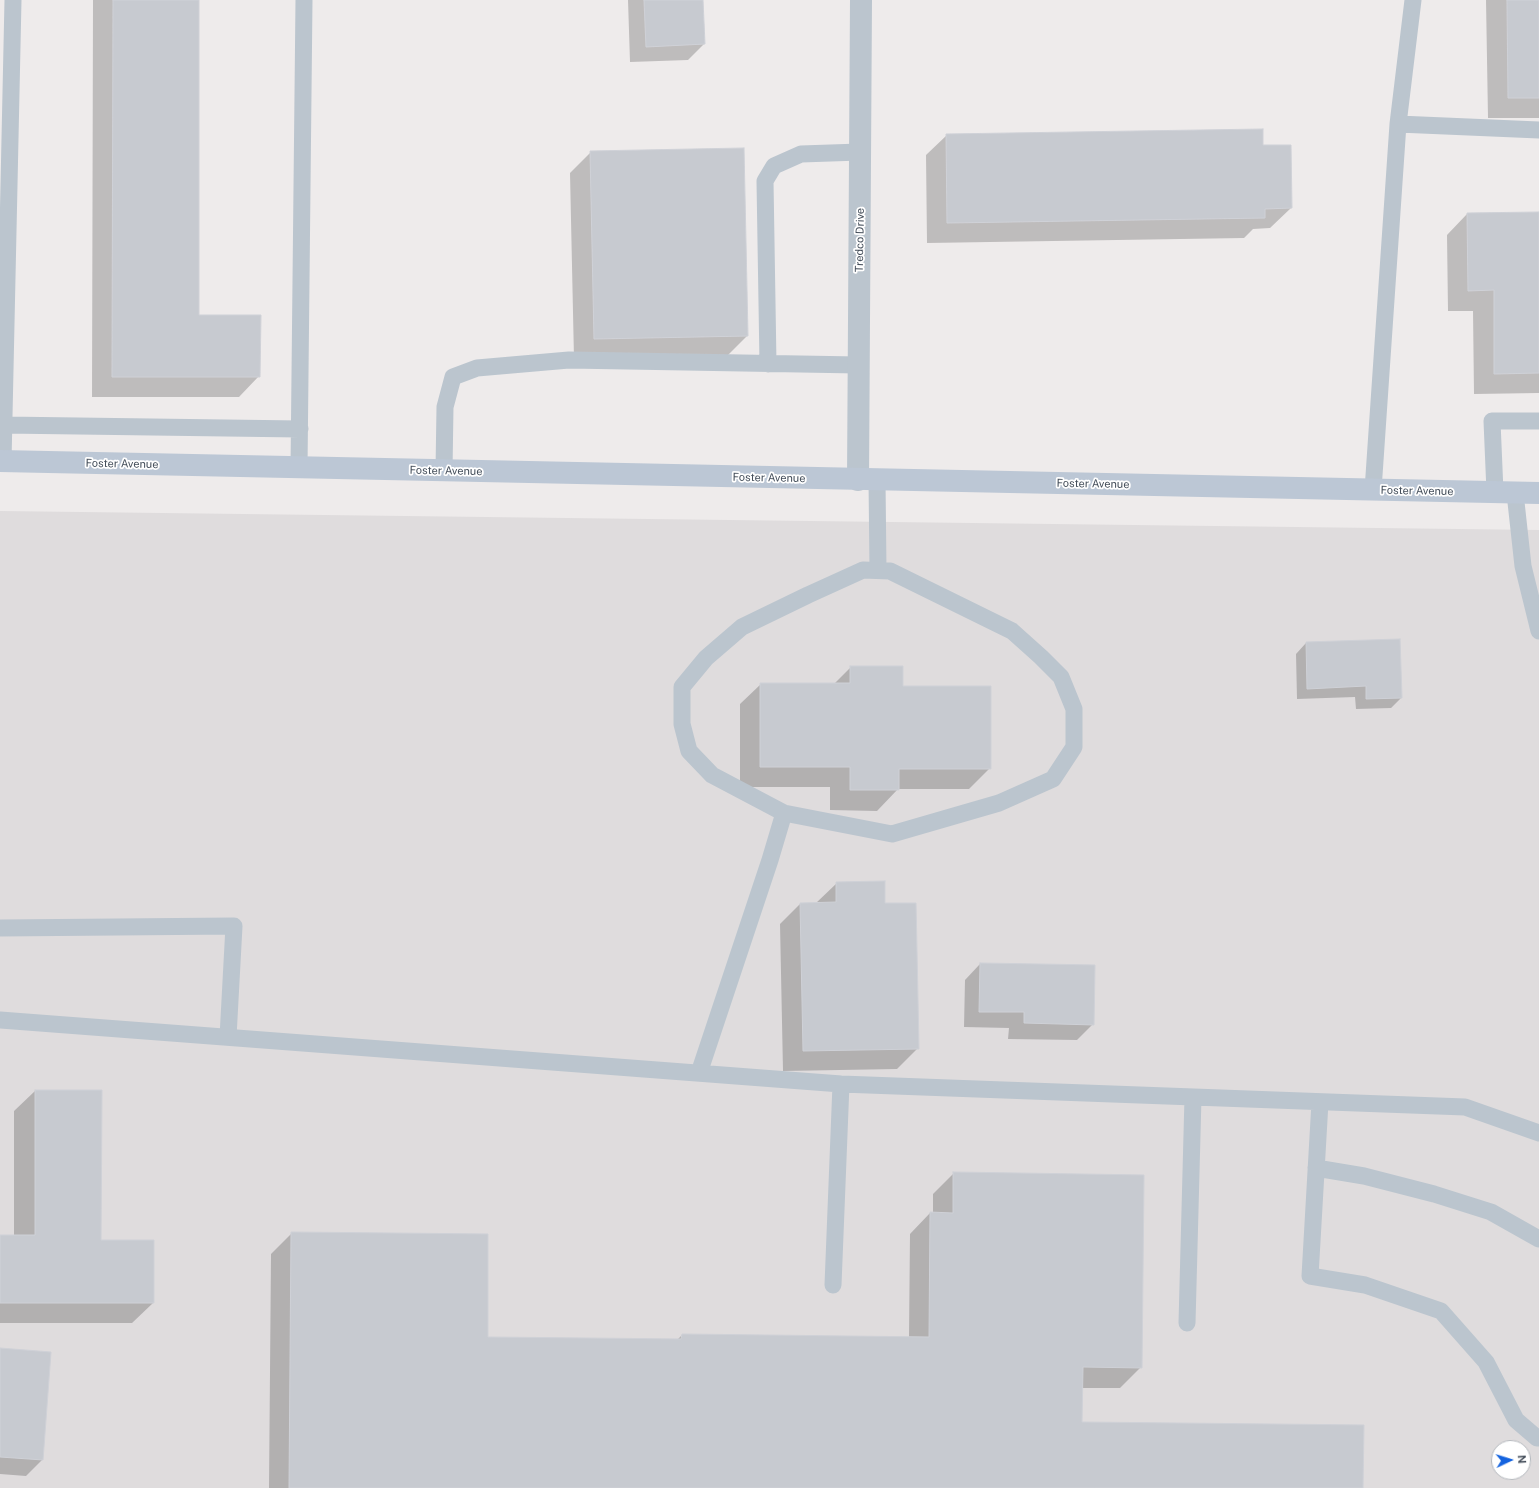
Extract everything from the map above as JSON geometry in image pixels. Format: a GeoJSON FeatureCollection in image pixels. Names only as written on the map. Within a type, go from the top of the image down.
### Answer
{"type":"FeatureCollection","features":[{"type":"Feature","properties":{"kind":"main road","name":"Foster Avenue"},"geometry":{"type":"LineString","coordinates":[[2,462],[1539,493]]}},
{"type":"Feature","properties":{"kind":"street","name":"Tredco Drive"},"geometry":{"type":"LineString","coordinates":[[861,0],[858,365],[867,480]]}},
{"type":"Feature","properties":{"kind":"lane"},"geometry":{"type":"LineString","coordinates":[[2,462],[13,0]]}},
{"type":"Feature","properties":{"kind":"lane"},"geometry":{"type":"LineString","coordinates":[[299,468],[304,0]]}},
{"type":"Feature","properties":{"kind":"lane"},"geometry":{"type":"LineString","coordinates":[[1373,490],[1398,124],[1413,0]]}},
{"type":"Feature","properties":{"kind":"lane"},"geometry":{"type":"LineString","coordinates":[[1398,124],[1539,130]]}},
{"type":"Feature","properties":{"kind":"lane"},"geometry":{"type":"LineString","coordinates":[[768,364],[765,181],[774,166],[802,154],[860,152]]}},
{"type":"Feature","properties":{"kind":"lane"},"geometry":{"type":"LineString","coordinates":[[444,471],[445,407],[453,377],[477,368],[569,360],[858,365]]}},
{"type":"Feature","properties":{"kind":"lane"},"geometry":{"type":"LineString","coordinates":[[1539,421],[1492,421],[1505,492],[1539,631]]}},
{"type":"Feature","properties":{"kind":"lane"},"geometry":{"type":"LineString","coordinates":[[4,425],[300,429]]}},
{"type":"Feature","properties":{"kind":"lane"},"geometry":{"type":"LineString","coordinates":[[867,480],[878,570]]}},
{"type":"Feature","properties":{"kind":"lane"},"geometry":{"type":"LineString","coordinates":[[863,570],[890,571],[1012,631],[1061,677],[1074,709],[1074,747],[1053,779],[999,803],[892,834],[784,813],[712,775],[689,751],[682,724],[682,687],[706,658],[742,627],[863,570]]}},
{"type":"Feature","properties":{"kind":"lane"},"geometry":{"type":"LineString","coordinates":[[699,1073],[770,860],[784,813]]}},
{"type":"Feature","properties":{"kind":"lane"},"geometry":{"type":"LineString","coordinates":[[0,928],[234,926],[228,1037]]}},
{"type":"Feature","properties":{"kind":"lane"},"geometry":{"type":"LineString","coordinates":[[0,1020],[841,1084],[1465,1107],[1539,1133]]}},
{"type":"Feature","properties":{"kind":"lane"},"geometry":{"type":"LineString","coordinates":[[833,1285],[841,1084]]}},
{"type":"Feature","properties":{"kind":"lane"},"geometry":{"type":"LineString","coordinates":[[1187,1323],[1193,1097]]}},
{"type":"Feature","properties":{"kind":"lane"},"geometry":{"type":"LineString","coordinates":[[1320,1102],[1310,1276],[1365,1285],[1441,1311],[1486,1362],[1516,1420],[1537,1438],[1539,1438]]}},
{"type":"Feature","properties":{"kind":"lane"},"geometry":{"type":"LineString","coordinates":[[1316,1168],[1364,1176],[1434,1194],[1491,1212],[1539,1239]]}},
{"type":"Feature","properties":{"kind":"shaded area"},"geometry":{"type":"Polygon","coordinates":[[[0,511],[1539,530],[1539,1488],[0,1488],[0,511]]]}},
{"type":"Feature","properties":{"kind":"building"},"geometry":{"type":"Polygon","coordinates":[[[113,0],[199,0],[199,315],[261,315],[260,377],[112,377],[113,0]]]}},
{"type":"Feature","properties":{"kind":"building"},"geometry":{"type":"Polygon","coordinates":[[[644,0],[703,0],[705,44],[646,47],[644,0]]]}},
{"type":"Feature","properties":{"kind":"building"},"geometry":{"type":"Polygon","coordinates":[[[1507,0],[1539,0],[1539,98],[1508,98],[1507,0]]]}},
{"type":"Feature","properties":{"kind":"building"},"geometry":{"type":"Polygon","coordinates":[[[1263,129],[1263,145],[1291,145],[1292,208],[1265,209],[1265,218],[947,223],[946,134],[1263,129]]]}},
{"type":"Feature","properties":{"kind":"building"},"geometry":{"type":"Polygon","coordinates":[[[744,148],[748,336],[594,339],[590,151],[744,148]]]}},
{"type":"Feature","properties":{"kind":"building"},"geometry":{"type":"Polygon","coordinates":[[[1539,212],[1539,373],[1494,374],[1494,290],[1468,291],[1467,213],[1539,212]]]}},
{"type":"Feature","properties":{"kind":"building"},"geometry":{"type":"Polygon","coordinates":[[[1400,639],[1402,698],[1366,699],[1366,686],[1307,689],[1306,642],[1400,639]]]}},
{"type":"Feature","properties":{"kind":"building"},"geometry":{"type":"Polygon","coordinates":[[[850,666],[903,666],[903,686],[991,686],[991,769],[899,769],[899,790],[850,790],[850,767],[760,767],[760,683],[850,683],[850,666]]]}},
{"type":"Feature","properties":{"kind":"building"},"geometry":{"type":"Polygon","coordinates":[[[885,881],[885,903],[916,903],[919,1049],[803,1051],[800,903],[836,902],[836,882],[885,881]]]}},
{"type":"Feature","properties":{"kind":"building"},"geometry":{"type":"Polygon","coordinates":[[[980,963],[1095,965],[1094,1025],[1024,1023],[1024,1012],[979,1012],[980,963]]]}},
{"type":"Feature","properties":{"kind":"building"},"geometry":{"type":"Polygon","coordinates":[[[35,1090],[102,1090],[101,1240],[154,1240],[154,1303],[0,1303],[0,1235],[35,1235],[35,1090]]]}},
{"type":"Feature","properties":{"kind":"building"},"geometry":{"type":"Polygon","coordinates":[[[953,1172],[1144,1175],[1142,1368],[1083,1367],[1082,1422],[1364,1425],[1363,1488],[289,1488],[291,1232],[488,1234],[488,1337],[681,1339],[682,1334],[929,1337],[930,1212],[953,1213],[953,1172]]]}},
{"type":"Feature","properties":{"kind":"building"},"geometry":{"type":"Polygon","coordinates":[[[0,1348],[51,1352],[43,1460],[0,1457],[0,1348]]]}}]}
